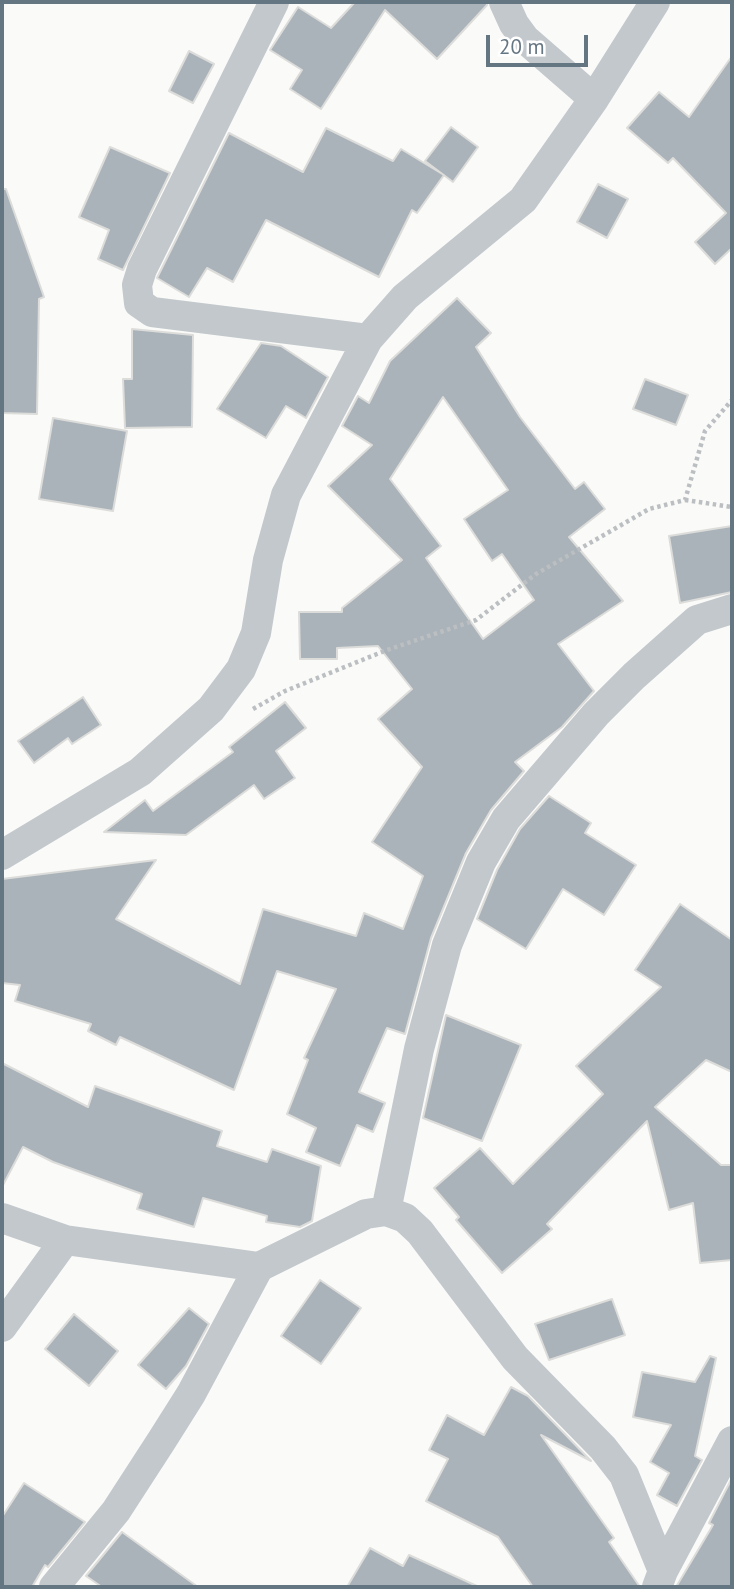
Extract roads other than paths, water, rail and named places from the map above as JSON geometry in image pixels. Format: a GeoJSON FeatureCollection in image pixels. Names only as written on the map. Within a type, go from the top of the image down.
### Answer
{"type":"FeatureCollection","features":[{"type":"Feature","properties":{"kind":"street"},"geometry":{"type":"LineString","coordinates":[[274,2],[142,269],[138,285],[139,303],[152,312],[368,339]]}},
{"type":"Feature","properties":{"kind":"street"},"geometry":{"type":"LineString","coordinates":[[504,2],[525,39],[594,99]]}},
{"type":"Feature","properties":{"kind":"street"},"geometry":{"type":"LineString","coordinates":[[2,855],[140,772],[211,709],[241,669],[257,633],[268,560],[286,495],[368,339],[405,297],[523,200],[594,99],[655,2]]}},
{"type":"Feature","properties":{"kind":"street"},"geometry":{"type":"LineString","coordinates":[[386,1211],[419,1049],[447,945],[481,862],[506,819],[596,714],[697,620],[732,609]]}},
{"type":"Feature","properties":{"kind":"street"},"geometry":{"type":"LineString","coordinates":[[2,1218],[65,1240],[259,1267],[366,1214],[386,1211],[405,1218],[420,1232],[515,1358],[603,1448],[624,1475],[660,1579]]}},
{"type":"Feature","properties":{"kind":"street"},"geometry":{"type":"LineString","coordinates":[[2,1327],[65,1240]]}},
{"type":"Feature","properties":{"kind":"street"},"geometry":{"type":"LineString","coordinates":[[60,1585],[116,1511],[191,1394],[259,1267]]}},
{"type":"Feature","properties":{"kind":"street"},"geometry":{"type":"LineString","coordinates":[[660,1579],[732,1441]]}}]}
